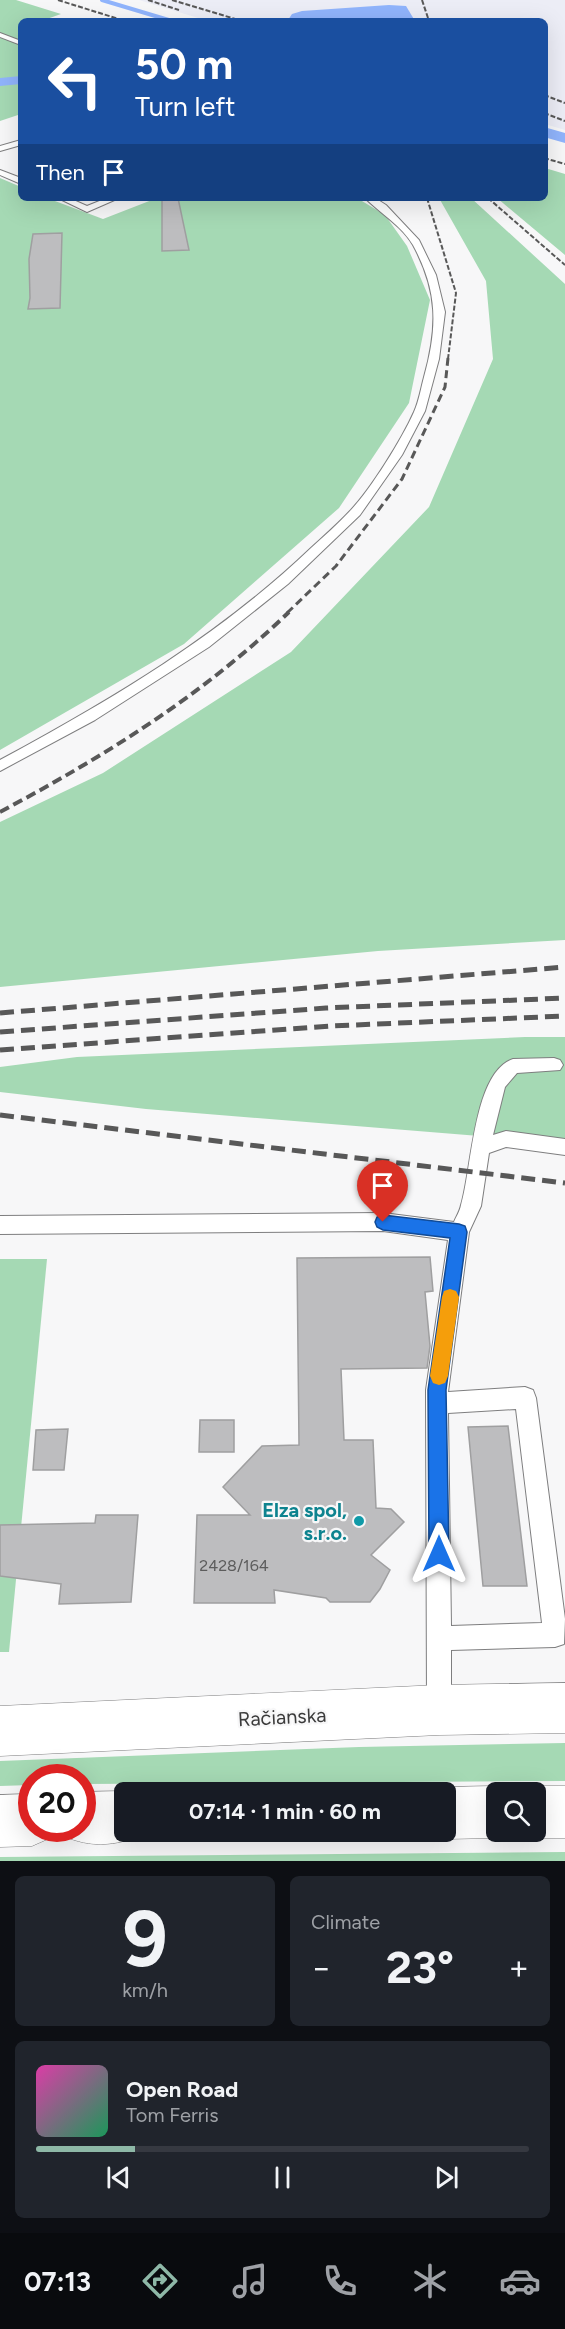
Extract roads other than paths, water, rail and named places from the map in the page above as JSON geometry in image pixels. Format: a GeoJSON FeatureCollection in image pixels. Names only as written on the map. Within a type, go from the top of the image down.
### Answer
{"type":"FeatureCollection","features":[{"type":"Feature","properties":{"kind":"main road","name":"Račianska"},"geometry":{"type":"LineString","coordinates":[[0,1731],[439,1710],[565,1708]]}},
{"type":"Feature","properties":{"kind":"main road"},"geometry":{"type":"LineString","coordinates":[[456,1813],[486,1812]]}},
{"type":"Feature","properties":{"kind":"main road"},"geometry":{"type":"LineString","coordinates":[[546,1812],[565,1812]]}},
{"type":"Feature","properties":{"kind":"main road"},"geometry":{"type":"LineString","coordinates":[[96,1818],[114,1817]]}},
{"type":"Feature","properties":{"kind":"main road"},"geometry":{"type":"LineString","coordinates":[[0,1821],[18,1820]]}},
{"type":"Feature","properties":{"kind":"lane"},"geometry":{"type":"LineString","coordinates":[[0,35],[18,42]]}},
{"type":"Feature","properties":{"kind":"lane"},"geometry":{"type":"LineString","coordinates":[[1,149],[18,143]]}},
{"type":"Feature","properties":{"kind":"lane"},"geometry":{"type":"LineString","coordinates":[[0,171],[18,178]]}},
{"type":"Feature","properties":{"kind":"lane"},"geometry":{"type":"LineString","coordinates":[[69,201],[87,209],[107,201]]}},
{"type":"Feature","properties":{"kind":"lane"},"geometry":{"type":"LineString","coordinates":[[0,766],[90,717],[185,656],[284,581],[356,512],[396,455],[420,411],[434,359],[440,312],[431,275],[416,242],[384,207],[374,201]]}},
{"type":"Feature","properties":{"kind":"lane"},"geometry":{"type":"LineString","coordinates":[[439,1710],[437,1390],[459,1232],[471,1206],[480,1148],[497,1083],[513,1066],[554,1065]]}},
{"type":"Feature","properties":{"kind":"lane"},"geometry":{"type":"LineString","coordinates":[[480,1148],[506,1139],[565,1147]]}},
{"type":"Feature","properties":{"kind":"lane"},"geometry":{"type":"LineString","coordinates":[[0,1225],[383,1222],[459,1232]]}},
{"type":"Feature","properties":{"kind":"lane"},"geometry":{"type":"LineString","coordinates":[[437,1403],[525,1398],[555,1635],[439,1638]]}},
{"type":"Feature","properties":{"kind":"water"},"geometry":{"type":"Polygon","coordinates":[[[389,5],[406,6],[413,18],[289,18],[292,14],[302,11],[389,5]]]}},
{"type":"Feature","properties":{"kind":"waterway"},"geometry":{"type":"LineString","coordinates":[[102,0],[162,18]]}},
{"type":"Feature","properties":{"kind":"waterway"},"geometry":{"type":"LineString","coordinates":[[0,82],[18,80]]}},
{"type":"Feature","properties":{"kind":"waterway"},"geometry":{"type":"LineString","coordinates":[[548,133],[565,138]]}},
{"type":"Feature","properties":{"kind":"railway"},"geometry":{"type":"LineString","coordinates":[[58,0],[115,18]]}},
{"type":"Feature","properties":{"kind":"railway"},"geometry":{"type":"LineString","coordinates":[[148,0],[179,10]]}},
{"type":"Feature","properties":{"kind":"railway"},"geometry":{"type":"LineString","coordinates":[[172,0],[232,18]]}},
{"type":"Feature","properties":{"kind":"railway"},"geometry":{"type":"LineString","coordinates":[[422,0],[428,18]]}},
{"type":"Feature","properties":{"kind":"railway"},"geometry":{"type":"LineString","coordinates":[[548,97],[565,103]]}},
{"type":"Feature","properties":{"kind":"railway"},"geometry":{"type":"LineString","coordinates":[[548,115],[565,121]]}},
{"type":"Feature","properties":{"kind":"railway"},"geometry":{"type":"LineString","coordinates":[[548,159],[565,164]]}},
{"type":"Feature","properties":{"kind":"railway"},"geometry":{"type":"LineString","coordinates":[[428,201],[456,293],[448,359]]}},
{"type":"Feature","properties":{"kind":"railway"},"geometry":{"type":"LineString","coordinates":[[491,201],[565,265]]}},
{"type":"Feature","properties":{"kind":"railway"},"geometry":{"type":"LineString","coordinates":[[287,613],[336,566],[402,479],[445,387],[448,358]]}},
{"type":"Feature","properties":{"kind":"railway"},"geometry":{"type":"LineString","coordinates":[[0,812],[77,769],[152,722],[222,670],[289,612]]}},
{"type":"Feature","properties":{"kind":"railway"},"geometry":{"type":"LineString","coordinates":[[0,1013],[565,967]]}},
{"type":"Feature","properties":{"kind":"railway"},"geometry":{"type":"LineString","coordinates":[[0,1032],[326,1008],[565,998]]}},
{"type":"Feature","properties":{"kind":"railway"},"geometry":{"type":"LineString","coordinates":[[0,1050],[330,1026],[565,1016]]}},
{"type":"Feature","properties":{"kind":"railway"},"geometry":{"type":"LineString","coordinates":[[0,1115],[565,1183]]}},
{"type":"Feature","properties":{"kind":"place","name":"Elza spol, s.r.o."},"geometry":{"type":"Point","coordinates":[359,1521]}}]}
